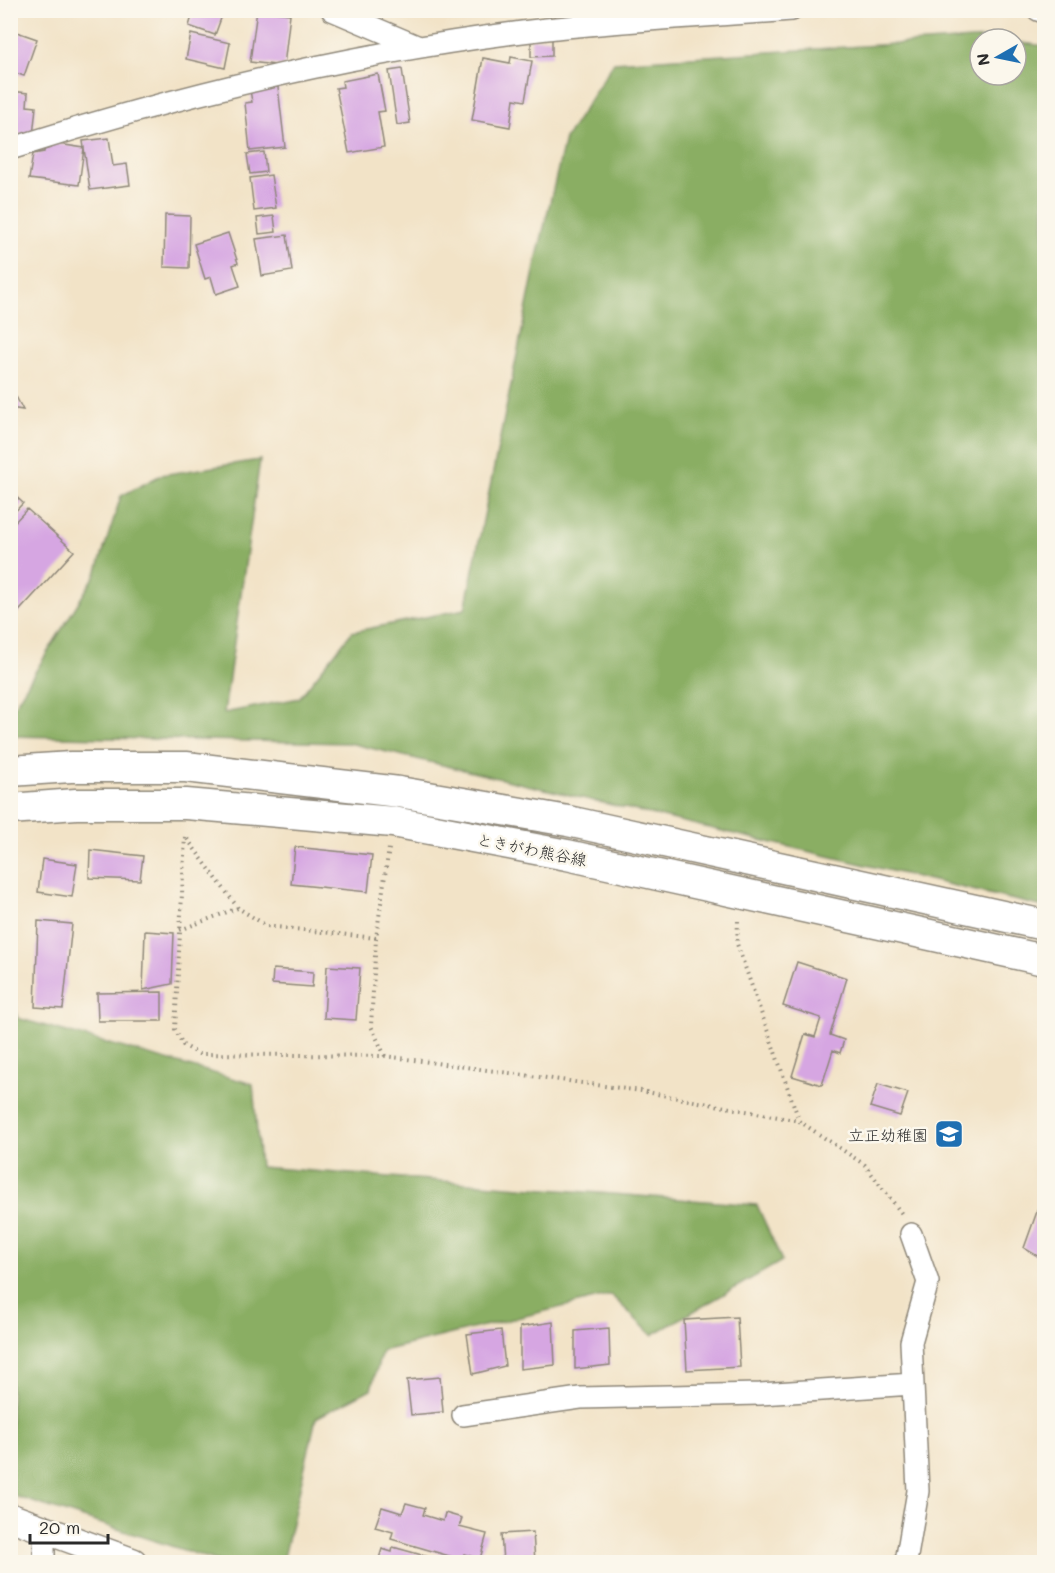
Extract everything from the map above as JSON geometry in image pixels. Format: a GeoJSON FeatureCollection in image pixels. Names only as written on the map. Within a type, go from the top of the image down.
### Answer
{"type":"FeatureCollection","features":[{"type":"Feature","properties":{"kind":"main road","name":"ときがわ熊谷線"},"geometry":{"type":"LineString","coordinates":[[10,771],[71,767],[186,767],[399,792],[568,821],[1044,925]]}},
{"type":"Feature","properties":{"kind":"main road","name":"ときがわ熊谷線"},"geometry":{"type":"LineString","coordinates":[[10,809],[76,804],[186,804],[393,822],[567,855],[1044,960]]}},
{"type":"Feature","properties":{"kind":"street"},"geometry":{"type":"LineString","coordinates":[[332,10],[419,47]]}},
{"type":"Feature","properties":{"kind":"street"},"geometry":{"type":"LineString","coordinates":[[10,149],[136,109],[419,47],[548,29],[792,10]]}},
{"type":"Feature","properties":{"kind":"street"},"geometry":{"type":"LineString","coordinates":[[1038,10],[1044,12]]}},
{"type":"Feature","properties":{"kind":"street"},"geometry":{"type":"LineString","coordinates":[[906,1563],[918,1491],[911,1342],[928,1282],[911,1234]]}},
{"type":"Feature","properties":{"kind":"street"},"geometry":{"type":"LineString","coordinates":[[463,1415],[580,1398],[760,1394],[913,1384]]}},
{"type":"Feature","properties":{"kind":"street"},"geometry":{"type":"LineString","coordinates":[[10,1517],[133,1563]]}},
{"type":"Feature","properties":{"kind":"street"},"geometry":{"type":"LineString","coordinates":[[44,1529],[44,1563]]}},
{"type":"Feature","properties":{"kind":"path"},"geometry":{"type":"LineString","coordinates":[[385,1056],[371,1026],[376,938],[393,822]]}},
{"type":"Feature","properties":{"kind":"path"},"geometry":{"type":"LineString","coordinates":[[376,938],[267,926],[238,908],[185,836],[176,1029],[183,1045],[199,1054],[385,1056],[641,1091],[799,1121],[866,1165],[909,1223],[911,1234]]}},
{"type":"Feature","properties":{"kind":"path"},"geometry":{"type":"LineString","coordinates":[[180,930],[238,908]]}},
{"type":"Feature","properties":{"kind":"path"},"geometry":{"type":"LineString","coordinates":[[738,921],[737,945],[799,1121]]}},
{"type":"Feature","properties":{"kind":"green space"},"geometry":{"type":"Polygon","coordinates":[[[968,39],[968,87],[1028,87],[1028,44],[1044,46],[1044,907],[349,743],[11,736],[11,711],[96,574],[121,496],[161,475],[260,460],[224,713],[299,698],[352,632],[465,609],[537,257],[565,139],[614,62],[968,39]]]}},
{"type":"Feature","properties":{"kind":"green space"},"geometry":{"type":"Polygon","coordinates":[[[11,967],[17,1018],[253,1084],[260,1167],[757,1205],[782,1261],[652,1335],[611,1295],[382,1351],[371,1389],[316,1418],[283,1562],[221,1562],[11,1495],[11,967]]]}},
{"type":"Feature","properties":{"kind":"building"},"geometry":{"type":"Polygon","coordinates":[[[194,10],[224,10],[215,35],[189,26],[194,10]]]}},
{"type":"Feature","properties":{"kind":"building"},"geometry":{"type":"Polygon","coordinates":[[[257,10],[290,14],[284,66],[250,62],[257,10]]]}},
{"type":"Feature","properties":{"kind":"building"},"geometry":{"type":"Polygon","coordinates":[[[14,31],[37,39],[24,76],[10,71],[10,40],[14,31]]]}},
{"type":"Feature","properties":{"kind":"building"},"geometry":{"type":"Polygon","coordinates":[[[191,34],[230,43],[225,68],[186,59],[191,34]]]}},
{"type":"Feature","properties":{"kind":"building"},"geometry":{"type":"Polygon","coordinates":[[[531,39],[552,39],[552,56],[531,57],[531,39]]]}},
{"type":"Feature","properties":{"kind":"building"},"geometry":{"type":"Polygon","coordinates":[[[511,57],[532,61],[525,101],[514,99],[510,127],[472,120],[483,58],[510,63],[511,57]]]}},
{"type":"Feature","properties":{"kind":"building"},"geometry":{"type":"Polygon","coordinates":[[[402,69],[410,123],[397,125],[389,71],[402,69]]]}},
{"type":"Feature","properties":{"kind":"building"},"geometry":{"type":"Polygon","coordinates":[[[378,74],[385,111],[378,112],[384,147],[349,153],[336,88],[343,87],[342,81],[378,74]]]}},
{"type":"Feature","properties":{"kind":"building"},"geometry":{"type":"Polygon","coordinates":[[[278,87],[285,147],[250,151],[245,103],[252,102],[250,90],[278,87]]]}},
{"type":"Feature","properties":{"kind":"building"},"geometry":{"type":"Polygon","coordinates":[[[10,91],[28,93],[27,106],[36,107],[33,136],[10,133],[10,91]]]}},
{"type":"Feature","properties":{"kind":"building"},"geometry":{"type":"Polygon","coordinates":[[[109,138],[113,166],[127,164],[130,185],[90,190],[83,141],[109,138]]]}},
{"type":"Feature","properties":{"kind":"building"},"geometry":{"type":"Polygon","coordinates":[[[45,142],[84,148],[79,185],[29,179],[33,154],[44,152],[45,142]]]}},
{"type":"Feature","properties":{"kind":"building"},"geometry":{"type":"Polygon","coordinates":[[[264,152],[266,172],[250,174],[247,154],[264,152]]]}},
{"type":"Feature","properties":{"kind":"building"},"geometry":{"type":"Polygon","coordinates":[[[271,175],[276,208],[254,211],[250,178],[271,175]]]}},
{"type":"Feature","properties":{"kind":"building"},"geometry":{"type":"Polygon","coordinates":[[[165,215],[190,216],[189,268],[164,267],[165,215]]]}},
{"type":"Feature","properties":{"kind":"building"},"geometry":{"type":"Polygon","coordinates":[[[274,216],[276,232],[259,234],[257,218],[274,216]]]}},
{"type":"Feature","properties":{"kind":"building"},"geometry":{"type":"Polygon","coordinates":[[[228,233],[238,263],[233,265],[240,286],[216,294],[211,277],[205,279],[194,244],[228,233]]]}},
{"type":"Feature","properties":{"kind":"building"},"geometry":{"type":"Polygon","coordinates":[[[287,235],[292,271],[262,276],[256,239],[287,235]]]}},
{"type":"Feature","properties":{"kind":"building"},"geometry":{"type":"Polygon","coordinates":[[[10,385],[23,410],[10,408],[10,385]]]}},
{"type":"Feature","properties":{"kind":"building"},"geometry":{"type":"Polygon","coordinates":[[[10,491],[23,503],[10,517],[10,491]]]}},
{"type":"Feature","properties":{"kind":"building"},"geometry":{"type":"Polygon","coordinates":[[[27,509],[74,551],[10,621],[10,527],[27,509]]]}},
{"type":"Feature","properties":{"kind":"building"},"geometry":{"type":"Polygon","coordinates":[[[295,847],[372,855],[368,892],[291,884],[295,847]]]}},
{"type":"Feature","properties":{"kind":"building"},"geometry":{"type":"Polygon","coordinates":[[[90,850],[143,856],[140,880],[89,878],[90,850]]]}},
{"type":"Feature","properties":{"kind":"building"},"geometry":{"type":"Polygon","coordinates":[[[42,859],[77,864],[72,897],[38,892],[42,859]]]}},
{"type":"Feature","properties":{"kind":"building"},"geometry":{"type":"Polygon","coordinates":[[[38,921],[72,924],[63,1009],[35,1007],[38,921]]]}},
{"type":"Feature","properties":{"kind":"building"},"geometry":{"type":"Polygon","coordinates":[[[145,931],[174,933],[172,984],[143,990],[145,931]]]}},
{"type":"Feature","properties":{"kind":"building"},"geometry":{"type":"Polygon","coordinates":[[[797,962],[847,978],[830,1035],[844,1040],[840,1053],[833,1050],[822,1085],[792,1076],[805,1034],[815,1037],[821,1018],[783,1006],[797,962]]]}},
{"type":"Feature","properties":{"kind":"building"},"geometry":{"type":"Polygon","coordinates":[[[327,966],[360,968],[356,1020],[324,1018],[327,966]]]}},
{"type":"Feature","properties":{"kind":"building"},"geometry":{"type":"Polygon","coordinates":[[[273,969],[313,972],[312,987],[272,984],[273,969]]]}},
{"type":"Feature","properties":{"kind":"building"},"geometry":{"type":"Polygon","coordinates":[[[162,992],[162,1021],[98,1021],[97,993],[162,992]]]}},
{"type":"Feature","properties":{"kind":"building"},"geometry":{"type":"Polygon","coordinates":[[[878,1084],[908,1093],[900,1116],[870,1107],[878,1084]]]}},
{"type":"Feature","properties":{"kind":"building"},"geometry":{"type":"Polygon","coordinates":[[[1044,1192],[1044,1260],[1024,1248],[1044,1192]]]}},
{"type":"Feature","properties":{"kind":"building"},"geometry":{"type":"Polygon","coordinates":[[[737,1317],[740,1367],[687,1370],[684,1320],[737,1317]]]}},
{"type":"Feature","properties":{"kind":"building"},"geometry":{"type":"Polygon","coordinates":[[[553,1322],[555,1365],[520,1369],[520,1327],[553,1322]]]}},
{"type":"Feature","properties":{"kind":"building"},"geometry":{"type":"Polygon","coordinates":[[[609,1328],[610,1365],[575,1369],[575,1331],[609,1328]]]}},
{"type":"Feature","properties":{"kind":"building"},"geometry":{"type":"Polygon","coordinates":[[[501,1330],[505,1366],[473,1374],[467,1334],[501,1330]]]}},
{"type":"Feature","properties":{"kind":"building"},"geometry":{"type":"Polygon","coordinates":[[[440,1377],[443,1412],[411,1415],[407,1380],[440,1377]]]}},
{"type":"Feature","properties":{"kind":"building"},"geometry":{"type":"Polygon","coordinates":[[[406,1503],[425,1508],[423,1515],[443,1521],[445,1513],[462,1518],[459,1527],[487,1534],[480,1559],[464,1554],[463,1560],[391,1539],[393,1532],[375,1527],[382,1507],[402,1513],[406,1503]]]}},
{"type":"Feature","properties":{"kind":"building"},"geometry":{"type":"Polygon","coordinates":[[[533,1532],[535,1562],[503,1562],[501,1534],[533,1532]]]}},
{"type":"Feature","properties":{"kind":"building"},"geometry":{"type":"Polygon","coordinates":[[[393,1547],[447,1562],[378,1562],[382,1549],[392,1552],[393,1547]]]}},
{"type":"Feature","properties":{"kind":"building"},"geometry":{"type":"Polygon","coordinates":[[[13,1556],[36,1562],[14,1562],[13,1556]]]}},
{"type":"Feature","properties":{"kind":"place","name":"立正幼稚園"},"geometry":{"type":"Point","coordinates":[949,1134]}}]}
